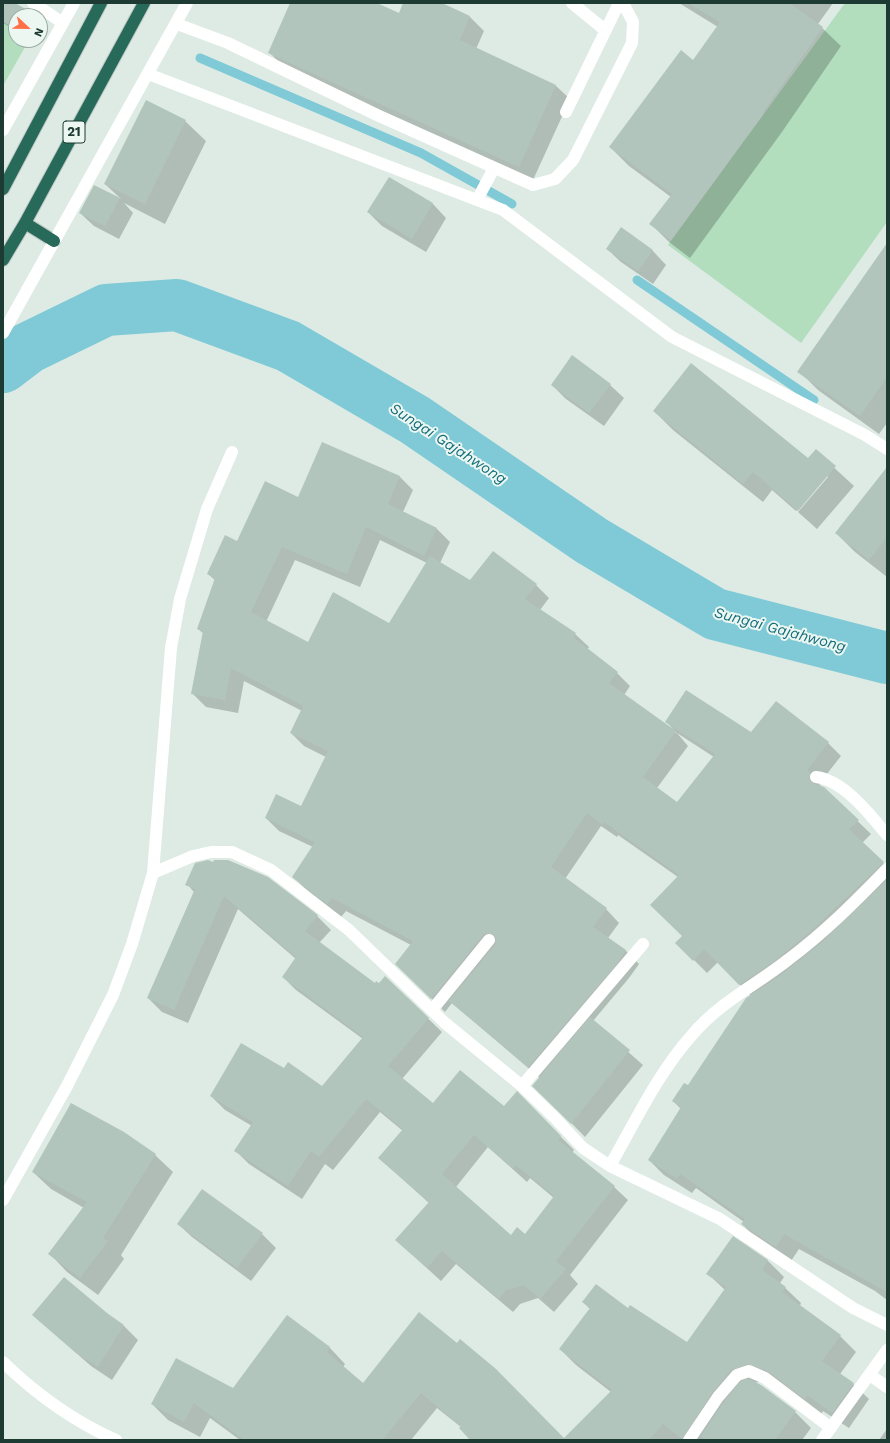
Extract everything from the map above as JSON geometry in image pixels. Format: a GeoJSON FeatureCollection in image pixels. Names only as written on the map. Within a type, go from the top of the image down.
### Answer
{"type":"FeatureCollection","features":[{"type":"Feature","properties":{"kind":"highway"},"geometry":{"type":"LineString","coordinates":[[3,189],[101,3]]}},
{"type":"Feature","properties":{"kind":"highway","name":"21"},"geometry":{"type":"LineString","coordinates":[[3,260],[25,223],[144,3]]}},
{"type":"Feature","properties":{"kind":"highway"},"geometry":{"type":"LineString","coordinates":[[25,223],[54,241]]}},
{"type":"Feature","properties":{"kind":"street"},"geometry":{"type":"LineString","coordinates":[[33,3],[63,22]]}},
{"type":"Feature","properties":{"kind":"street"},"geometry":{"type":"LineString","coordinates":[[3,130],[74,3]]}},
{"type":"Feature","properties":{"kind":"street"},"geometry":{"type":"LineString","coordinates":[[3,333],[188,3]]}},
{"type":"Feature","properties":{"kind":"street"},"geometry":{"type":"LineString","coordinates":[[572,3],[605,30]]}},
{"type":"Feature","properties":{"kind":"street"},"geometry":{"type":"LineString","coordinates":[[566,112],[619,3]]}},
{"type":"Feature","properties":{"kind":"street"},"geometry":{"type":"LineString","coordinates":[[177,24],[228,43],[391,121],[492,172],[533,185],[555,179],[573,160],[632,43],[633,22],[623,3]]}},
{"type":"Feature","properties":{"kind":"street"},"geometry":{"type":"LineString","coordinates":[[148,74],[479,196],[503,210],[672,337],[865,435],[887,449]]}},
{"type":"Feature","properties":{"kind":"street"},"geometry":{"type":"LineString","coordinates":[[479,196],[492,172]]}},
{"type":"Feature","properties":{"kind":"street"},"geometry":{"type":"LineString","coordinates":[[3,1200],[67,1086],[113,995],[132,944],[153,873],[171,648],[180,599],[207,509],[232,452]]}},
{"type":"Feature","properties":{"kind":"street"},"geometry":{"type":"LineString","coordinates":[[816,777],[827,778],[836,783],[873,817],[887,835]]}},
{"type":"Feature","properties":{"kind":"street"},"geometry":{"type":"LineString","coordinates":[[153,873],[193,856],[212,852],[232,852],[271,870],[349,930],[445,1023],[522,1086],[583,1148],[610,1166],[720,1219],[853,1308],[887,1325]]}},
{"type":"Feature","properties":{"kind":"street"},"geometry":{"type":"LineString","coordinates":[[610,1166],[659,1079],[691,1035],[721,1006],[789,960],[832,925],[887,869]]}},
{"type":"Feature","properties":{"kind":"street"},"geometry":{"type":"LineString","coordinates":[[432,1010],[489,940]]}},
{"type":"Feature","properties":{"kind":"street"},"geometry":{"type":"LineString","coordinates":[[522,1086],[643,944]]}},
{"type":"Feature","properties":{"kind":"street"},"geometry":{"type":"LineString","coordinates":[[822,1440],[887,1350]]}},
{"type":"Feature","properties":{"kind":"street"},"geometry":{"type":"LineString","coordinates":[[3,1362],[47,1402],[91,1429],[116,1440]]}},
{"type":"Feature","properties":{"kind":"street"},"geometry":{"type":"LineString","coordinates":[[689,1440],[718,1397],[737,1376],[749,1371],[764,1378],[830,1428]]}},
{"type":"Feature","properties":{"kind":"street"},"geometry":{"type":"LineString","coordinates":[[870,1375],[887,1387]]}},
{"type":"Feature","properties":{"kind":"green space"},"geometry":{"type":"Polygon","coordinates":[[[845,3],[887,3],[887,222],[801,343],[668,245],[845,3]]]}},
{"type":"Feature","properties":{"kind":"green space"},"geometry":{"type":"Polygon","coordinates":[[[3,10],[8,13],[8,48],[24,48],[3,86],[3,10]]]}},
{"type":"Feature","properties":{"kind":"building"},"geometry":{"type":"Polygon","coordinates":[[[3,3],[15,3],[24,8],[8,8],[8,25],[3,22],[3,3]]]}},
{"type":"Feature","properties":{"kind":"building"},"geometry":{"type":"Polygon","coordinates":[[[290,3],[377,3],[399,13],[403,3],[442,3],[470,16],[460,40],[556,85],[519,167],[268,53],[290,3]]]}},
{"type":"Feature","properties":{"kind":"building"},"geometry":{"type":"Polygon","coordinates":[[[688,3],[789,3],[823,27],[763,112],[764,113],[671,240],[649,224],[672,194],[609,147],[681,50],[693,60],[720,22],[688,3]]]}},
{"type":"Feature","properties":{"kind":"building"},"geometry":{"type":"Polygon","coordinates":[[[146,100],[186,120],[145,204],[104,184],[146,100]]]}},
{"type":"Feature","properties":{"kind":"building"},"geometry":{"type":"Polygon","coordinates":[[[389,177],[433,203],[412,239],[367,212],[389,177]]]}},
{"type":"Feature","properties":{"kind":"building"},"geometry":{"type":"Polygon","coordinates":[[[94,185],[120,198],[105,226],[79,213],[94,185]]]}},
{"type":"Feature","properties":{"kind":"building"},"geometry":{"type":"Polygon","coordinates":[[[621,227],[653,250],[638,271],[606,249],[621,227]]]}},
{"type":"Feature","properties":{"kind":"building"},"geometry":{"type":"Polygon","coordinates":[[[887,243],[887,377],[860,416],[797,372],[887,243]]]}},
{"type":"Feature","properties":{"kind":"building"},"geometry":{"type":"Polygon","coordinates":[[[572,355],[611,384],[589,413],[551,385],[572,355]]]}},
{"type":"Feature","properties":{"kind":"building"},"geometry":{"type":"Polygon","coordinates":[[[691,363],[808,458],[816,449],[836,466],[798,511],[753,472],[743,484],[653,411],[691,363]]]}},
{"type":"Feature","properties":{"kind":"building"},"geometry":{"type":"Polygon","coordinates":[[[322,442],[400,476],[388,504],[437,528],[424,556],[366,527],[347,574],[282,547],[251,612],[308,642],[333,592],[389,623],[430,556],[470,580],[493,551],[537,584],[525,599],[576,633],[573,637],[618,672],[609,683],[676,731],[643,777],[677,802],[715,754],[665,722],[686,690],[751,732],[776,701],[829,742],[807,770],[810,773],[809,779],[814,784],[824,787],[859,820],[849,829],[884,862],[810,932],[772,963],[739,985],[704,949],[693,961],[675,943],[682,936],[650,905],[679,875],[604,822],[603,825],[587,813],[551,867],[607,908],[593,927],[626,950],[616,965],[528,1067],[449,1001],[495,945],[496,938],[493,934],[487,933],[483,935],[431,999],[395,964],[413,941],[332,898],[327,904],[292,877],[315,842],[265,818],[276,794],[301,806],[328,751],[290,733],[303,706],[231,668],[225,700],[191,694],[203,631],[197,629],[215,578],[207,574],[225,535],[237,541],[265,481],[298,497],[322,442]]]}},
{"type":"Feature","properties":{"kind":"building"},"geometry":{"type":"Polygon","coordinates":[[[887,467],[887,537],[869,560],[835,533],[887,467]]]}},
{"type":"Feature","properties":{"kind":"building"},"geometry":{"type":"Polygon","coordinates":[[[208,860],[213,862],[214,860],[228,860],[268,877],[318,915],[305,931],[375,983],[376,981],[379,983],[385,976],[429,1018],[388,1066],[433,1103],[460,1070],[504,1106],[517,1091],[561,1136],[558,1140],[615,1186],[556,1261],[566,1269],[540,1299],[524,1285],[506,1290],[499,1299],[442,1251],[427,1268],[395,1240],[429,1202],[378,1158],[403,1129],[366,1099],[319,1157],[311,1151],[288,1186],[234,1151],[253,1122],[210,1096],[241,1043],[284,1068],[288,1062],[322,1086],[363,1037],[282,977],[296,957],[224,896],[174,1010],[147,998],[195,889],[185,885],[195,863],[208,860]],[[474,1135],[442,1174],[511,1235],[517,1227],[525,1234],[554,1196],[516,1165],[513,1169],[474,1135]]]}},
{"type":"Feature","properties":{"kind":"building"},"geometry":{"type":"Polygon","coordinates":[[[887,880],[887,1292],[784,1234],[776,1247],[741,1224],[745,1219],[680,1174],[677,1179],[648,1160],[681,1107],[672,1101],[684,1083],[688,1085],[746,998],[781,975],[820,944],[887,880]]]}},
{"type":"Feature","properties":{"kind":"building"},"geometry":{"type":"Polygon","coordinates":[[[590,1017],[630,1050],[571,1124],[532,1086],[590,1017]]]}},
{"type":"Feature","properties":{"kind":"building"},"geometry":{"type":"Polygon","coordinates":[[[71,1103],[124,1132],[156,1154],[103,1238],[108,1241],[80,1278],[48,1254],[87,1202],[32,1172],[71,1103]]]}},
{"type":"Feature","properties":{"kind":"building"},"geometry":{"type":"Polygon","coordinates":[[[202,1189],[263,1233],[237,1268],[177,1224],[202,1189]]]}},
{"type":"Feature","properties":{"kind":"building"},"geometry":{"type":"Polygon","coordinates":[[[733,1236],[768,1260],[762,1270],[786,1287],[782,1292],[841,1335],[822,1361],[854,1383],[832,1413],[807,1395],[805,1399],[768,1371],[747,1364],[731,1370],[712,1393],[682,1439],[663,1424],[649,1440],[470,1440],[459,1428],[461,1426],[421,1393],[382,1440],[244,1440],[194,1403],[184,1422],[151,1404],[176,1358],[233,1388],[287,1315],[330,1347],[327,1352],[363,1383],[419,1312],[457,1343],[460,1339],[496,1369],[564,1438],[612,1390],[559,1349],[590,1308],[582,1302],[596,1284],[628,1308],[630,1305],[687,1342],[726,1287],[706,1274],[733,1236]]]}},
{"type":"Feature","properties":{"kind":"building"},"geometry":{"type":"Polygon","coordinates":[[[64,1277],[107,1313],[124,1325],[98,1367],[76,1353],[32,1315],[64,1277]]]}},
{"type":"Feature","properties":{"kind":"building"},"geometry":{"type":"Polygon","coordinates":[[[749,1379],[761,1385],[796,1411],[775,1440],[706,1440],[701,1436],[724,1402],[741,1381],[749,1379]]]}},
{"type":"Feature","properties":{"kind":"waterway"},"geometry":{"type":"LineString","coordinates":[[200,58],[421,153],[512,204]]}},
{"type":"Feature","properties":{"kind":"waterway"},"geometry":{"type":"LineString","coordinates":[[637,280],[814,400]]}},
{"type":"Feature","properties":{"kind":"waterway","name":"Sungai Gajahwong"},"geometry":{"type":"LineString","coordinates":[[3,367],[28,348],[106,310],[177,305],[288,346],[415,420],[592,541],[715,614],[887,658]]}}]}
